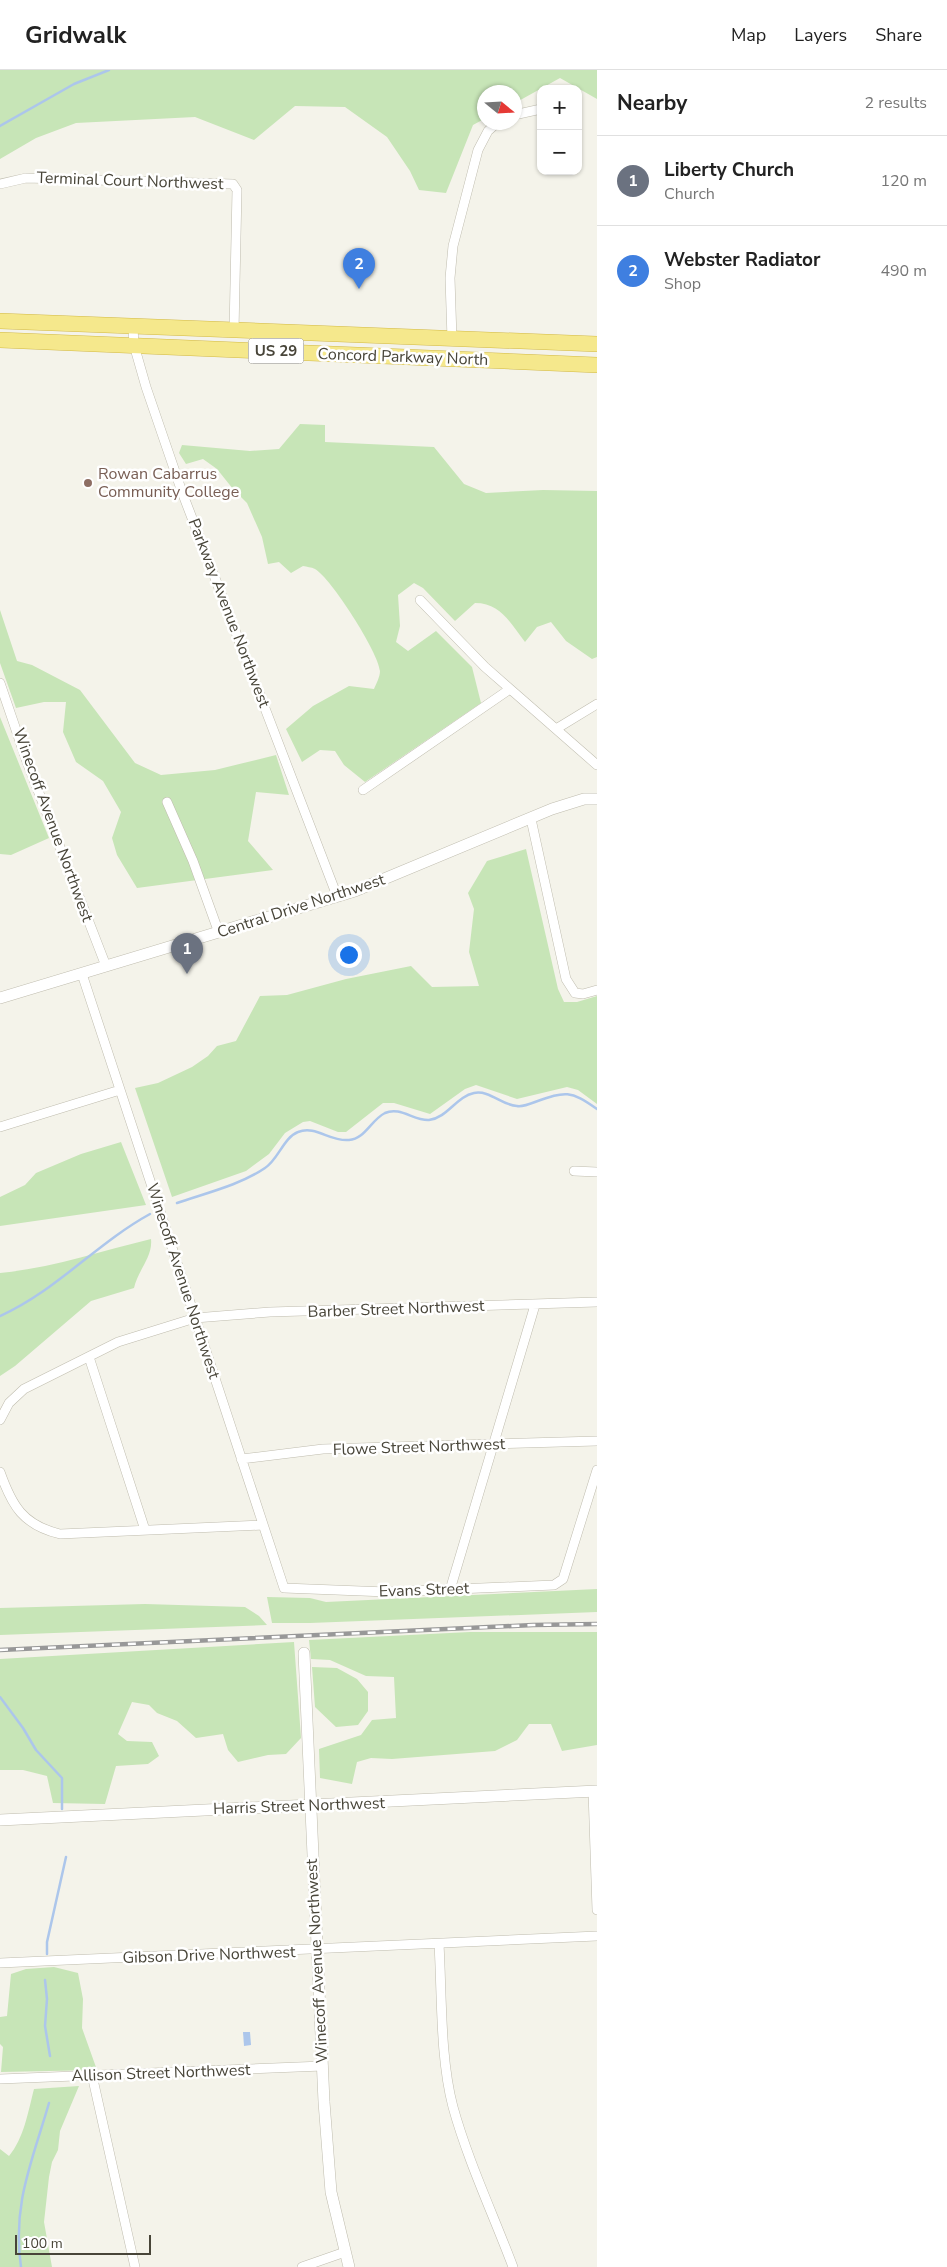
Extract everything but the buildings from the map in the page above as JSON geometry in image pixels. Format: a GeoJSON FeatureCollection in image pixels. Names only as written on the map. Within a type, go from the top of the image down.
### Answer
{"type":"FeatureCollection","features":[{"type":"Feature","properties":{"kind":"highway","name":"Concord Parkway North"},"geometry":{"type":"LineString","coordinates":[[0,321],[597,344]]}},
{"type":"Feature","properties":{"kind":"highway","name":"Concord Parkway North"},"geometry":{"type":"LineString","coordinates":[[0,340],[597,364]]}},
{"type":"Feature","properties":{"kind":"highway"},"geometry":{"type":"LineString","coordinates":[[496,341],[496,361]]}},
{"type":"Feature","properties":{"kind":"street"},"geometry":{"type":"LineString","coordinates":[[522,113],[537,110]]}},
{"type":"Feature","properties":{"kind":"street"},"geometry":{"type":"LineString","coordinates":[[452,339],[450,290],[453,246],[478,150],[489,130]]}},
{"type":"Feature","properties":{"kind":"street","name":"Terminal Court Northwest"},"geometry":{"type":"LineString","coordinates":[[0,184],[26,178],[233,184],[237,190],[234,331]]}},
{"type":"Feature","properties":{"kind":"street","name":"Parkway Avenue Northwest"},"geometry":{"type":"LineString","coordinates":[[133,327],[134,345],[182,492],[337,896]]}},
{"type":"Feature","properties":{"kind":"street"},"geometry":{"type":"LineString","coordinates":[[420,600],[485,667],[597,765]]}},
{"type":"Feature","properties":{"kind":"street","name":"Winecoff Avenue Northwest"},"geometry":{"type":"LineString","coordinates":[[0,683],[27,762],[106,966]]}},
{"type":"Feature","properties":{"kind":"street"},"geometry":{"type":"LineString","coordinates":[[363,790],[510,689]]}},
{"type":"Feature","properties":{"kind":"street"},"geometry":{"type":"LineString","coordinates":[[556,729],[597,704]]}},
{"type":"Feature","properties":{"kind":"street","name":"Central Drive Northwest"},"geometry":{"type":"LineString","coordinates":[[0,998],[337,896],[567,804],[597,799]]}},
{"type":"Feature","properties":{"kind":"street"},"geometry":{"type":"LineString","coordinates":[[167,802],[193,860],[219,933]]}},
{"type":"Feature","properties":{"kind":"street"},"geometry":{"type":"LineString","coordinates":[[531,819],[566,979],[575,993],[583,994],[597,990]]}},
{"type":"Feature","properties":{"kind":"street","name":"Winecoff Avenue Northwest"},"geometry":{"type":"LineString","coordinates":[[82,974],[284,1588]]}},
{"type":"Feature","properties":{"kind":"street"},"geometry":{"type":"LineString","coordinates":[[0,1127],[120,1090]]}},
{"type":"Feature","properties":{"kind":"street"},"geometry":{"type":"LineString","coordinates":[[574,1170],[597,1172]]}},
{"type":"Feature","properties":{"kind":"street","name":"Barber Street Northwest"},"geometry":{"type":"LineString","coordinates":[[0,1420],[9,1403],[24,1389],[118,1342],[195,1318],[270,1312],[597,1302]]}},
{"type":"Feature","properties":{"kind":"street"},"geometry":{"type":"LineString","coordinates":[[450,1590],[535,1305]]}},
{"type":"Feature","properties":{"kind":"street"},"geometry":{"type":"LineString","coordinates":[[88,1357],[145,1530]]}},
{"type":"Feature","properties":{"kind":"street","name":"Flowe Street Northwest"},"geometry":{"type":"LineString","coordinates":[[241,1459],[323,1449],[597,1441]]}},
{"type":"Feature","properties":{"kind":"street","name":"Evans Street"},"geometry":{"type":"LineString","coordinates":[[284,1588],[387,1592],[554,1585],[563,1579],[597,1470]]}},
{"type":"Feature","properties":{"kind":"street"},"geometry":{"type":"LineString","coordinates":[[0,1472],[13,1503],[24,1517],[42,1530],[60,1534],[263,1525]]}},
{"type":"Feature","properties":{"kind":"street","name":"Winecoff Avenue Northwest"},"geometry":{"type":"LineString","coordinates":[[304,1654],[309,1804],[322,2066],[331,2192],[349,2267]]}},
{"type":"Feature","properties":{"kind":"street"},"geometry":{"type":"LineString","coordinates":[[595,1791],[597,1910]]}},
{"type":"Feature","properties":{"kind":"street","name":"Harris Street Northwest"},"geometry":{"type":"LineString","coordinates":[[0,1820],[595,1791]]}},
{"type":"Feature","properties":{"kind":"street","name":"Gibson Drive Northwest"},"geometry":{"type":"LineString","coordinates":[[0,1963],[597,1936]]}},
{"type":"Feature","properties":{"kind":"street"},"geometry":{"type":"LineString","coordinates":[[439,1944],[446,2067],[453,2106],[513,2267]]}},
{"type":"Feature","properties":{"kind":"street","name":"Allison Street Northwest"},"geometry":{"type":"LineString","coordinates":[[0,2079],[322,2066]]}},
{"type":"Feature","properties":{"kind":"street"},"geometry":{"type":"LineString","coordinates":[[92,2075],[135,2267]]}},
{"type":"Feature","properties":{"kind":"street"},"geometry":{"type":"LineString","coordinates":[[302,2267],[344,2252]]}},
{"type":"Feature","properties":{"kind":"green space"},"geometry":{"type":"Polygon","coordinates":[[[0,70],[597,70],[597,99],[582,90],[582,85],[572,85],[560,78],[547,85],[537,85],[537,91],[522,99],[522,85],[477,85],[477,123],[473,125],[446,193],[419,190],[410,171],[387,137],[345,107],[295,106],[254,140],[195,117],[76,123],[36,138],[0,159],[0,70]]]}},
{"type":"Feature","properties":{"kind":"green space"},"geometry":{"type":"Polygon","coordinates":[[[300,424],[325,425],[325,442],[434,447],[464,484],[486,493],[543,490],[597,491],[597,657],[592,659],[566,641],[551,622],[537,627],[525,642],[504,615],[492,606],[475,603],[455,621],[423,588],[414,583],[398,595],[400,626],[396,642],[408,651],[436,631],[472,667],[481,703],[365,782],[344,765],[335,751],[320,750],[302,762],[286,729],[313,706],[349,686],[374,689],[380,673],[378,662],[353,617],[332,586],[322,575],[309,567],[303,566],[291,573],[279,562],[268,564],[262,537],[247,503],[217,469],[203,459],[186,464],[179,453],[182,445],[250,451],[279,449],[300,424]]]}},
{"type":"Feature","properties":{"kind":"green space"},"geometry":{"type":"Polygon","coordinates":[[[0,610],[17,661],[32,665],[80,690],[135,763],[161,775],[215,770],[276,755],[289,795],[256,792],[248,841],[273,870],[137,888],[117,855],[112,838],[121,812],[103,781],[76,762],[63,732],[66,702],[44,702],[16,708],[0,663],[0,610]]]}},
{"type":"Feature","properties":{"kind":"green space"},"geometry":{"type":"Polygon","coordinates":[[[0,717],[49,838],[11,855],[0,854],[0,717]]]}},
{"type":"Feature","properties":{"kind":"green space"},"geometry":{"type":"Polygon","coordinates":[[[526,849],[558,989],[564,1002],[577,1002],[597,996],[597,1104],[578,1090],[567,1087],[517,1099],[476,1085],[465,1089],[430,1114],[394,1103],[383,1103],[346,1132],[338,1132],[310,1121],[303,1122],[285,1133],[269,1154],[246,1171],[172,1197],[135,1088],[158,1083],[192,1067],[208,1056],[217,1046],[236,1041],[260,996],[287,995],[346,979],[411,966],[432,987],[479,986],[469,952],[474,909],[468,893],[487,861],[526,849]]]}},
{"type":"Feature","properties":{"kind":"green space"},"geometry":{"type":"Polygon","coordinates":[[[121,1142],[146,1205],[0,1226],[0,1197],[25,1185],[36,1173],[81,1154],[121,1142]]]}},
{"type":"Feature","properties":{"kind":"green space"},"geometry":{"type":"Polygon","coordinates":[[[151,1239],[148,1258],[134,1288],[91,1301],[15,1366],[0,1376],[0,1273],[57,1263],[151,1239]]]}},
{"type":"Feature","properties":{"kind":"green space"},"geometry":{"type":"Polygon","coordinates":[[[597,1589],[597,1612],[310,1623],[272,1623],[267,1597],[310,1598],[326,1602],[597,1589]]]}},
{"type":"Feature","properties":{"kind":"green space"},"geometry":{"type":"Polygon","coordinates":[[[145,1604],[245,1607],[259,1616],[267,1625],[0,1635],[0,1608],[145,1604]]]}},
{"type":"Feature","properties":{"kind":"green space"},"geometry":{"type":"Polygon","coordinates":[[[470,1632],[597,1632],[597,1745],[562,1751],[551,1724],[529,1724],[517,1740],[495,1751],[392,1759],[371,1758],[357,1762],[352,1784],[320,1778],[319,1749],[361,1735],[372,1720],[396,1718],[394,1677],[366,1676],[330,1660],[311,1659],[309,1640],[470,1632]]]}},
{"type":"Feature","properties":{"kind":"green space"},"geometry":{"type":"Polygon","coordinates":[[[294,1642],[301,1738],[286,1754],[268,1755],[238,1762],[228,1750],[223,1734],[196,1738],[177,1721],[157,1713],[149,1705],[132,1702],[118,1734],[127,1741],[152,1742],[159,1756],[148,1764],[116,1766],[105,1804],[53,1803],[47,1776],[23,1770],[0,1770],[0,1659],[294,1642]]]}},
{"type":"Feature","properties":{"kind":"green space"},"geometry":{"type":"Polygon","coordinates":[[[312,1667],[337,1668],[357,1679],[368,1692],[368,1711],[358,1725],[336,1727],[315,1707],[312,1667]]]}},
{"type":"Feature","properties":{"kind":"green space"},"geometry":{"type":"Polygon","coordinates":[[[54,1967],[78,1973],[83,1999],[82,2028],[97,2070],[1,2072],[3,2047],[0,2044],[0,2017],[7,2016],[11,1974],[26,1969],[54,1967]]]}},
{"type":"Feature","properties":{"kind":"green space"},"geometry":{"type":"Polygon","coordinates":[[[79,2086],[60,2131],[58,2150],[52,2162],[49,2177],[44,2222],[52,2267],[0,2267],[0,2149],[9,2156],[14,2149],[25,2124],[34,2089],[79,2086]]]}},
{"type":"Feature","properties":{"kind":"water"},"geometry":{"type":"Polygon","coordinates":[[[243,2032],[250,2032],[251,2045],[244,2046],[243,2032]]]}},
{"type":"Feature","properties":{"kind":"waterway"},"geometry":{"type":"LineString","coordinates":[[0,126],[74,84],[109,70]]}},
{"type":"Feature","properties":{"kind":"waterway"},"geometry":{"type":"LineString","coordinates":[[177,1203],[222,1188],[255,1174],[274,1160],[285,1143],[293,1135],[305,1130],[336,1139],[355,1139],[385,1113],[396,1111],[423,1120],[429,1120],[441,1115],[462,1098],[474,1093],[485,1094],[511,1105],[519,1106],[561,1094],[568,1094],[580,1098],[597,1109]]}},
{"type":"Feature","properties":{"kind":"waterway"},"geometry":{"type":"LineString","coordinates":[[0,1316],[40,1294],[112,1239],[150,1214]]}},
{"type":"Feature","properties":{"kind":"waterway"},"geometry":{"type":"LineString","coordinates":[[0,1697],[23,1728],[36,1750],[62,1778],[62,1809]]}},
{"type":"Feature","properties":{"kind":"waterway"},"geometry":{"type":"LineString","coordinates":[[47,1954],[47,1942],[66,1857]]}},
{"type":"Feature","properties":{"kind":"waterway"},"geometry":{"type":"LineString","coordinates":[[45,1980],[47,1999],[45,2026],[50,2056]]}},
{"type":"Feature","properties":{"kind":"waterway"},"geometry":{"type":"LineString","coordinates":[[21,2267],[19,2244],[21,2203],[30,2164],[49,2103]]}},
{"type":"Feature","properties":{"kind":"railway"},"geometry":{"type":"LineString","coordinates":[[0,1650],[533,1625],[597,1624]]}},
{"type":"Feature","properties":{"kind":"place","name":"Webster Radiator"},"geometry":{"type":"Point","coordinates":[359,289]}},
{"type":"Feature","properties":{"kind":"place","name":"Rowan Cabarrus Community College"},"geometry":{"type":"Point","coordinates":[88,483]}},
{"type":"Feature","properties":{"kind":"place","name":"Liberty Church"},"geometry":{"type":"Point","coordinates":[187,974]}}]}
